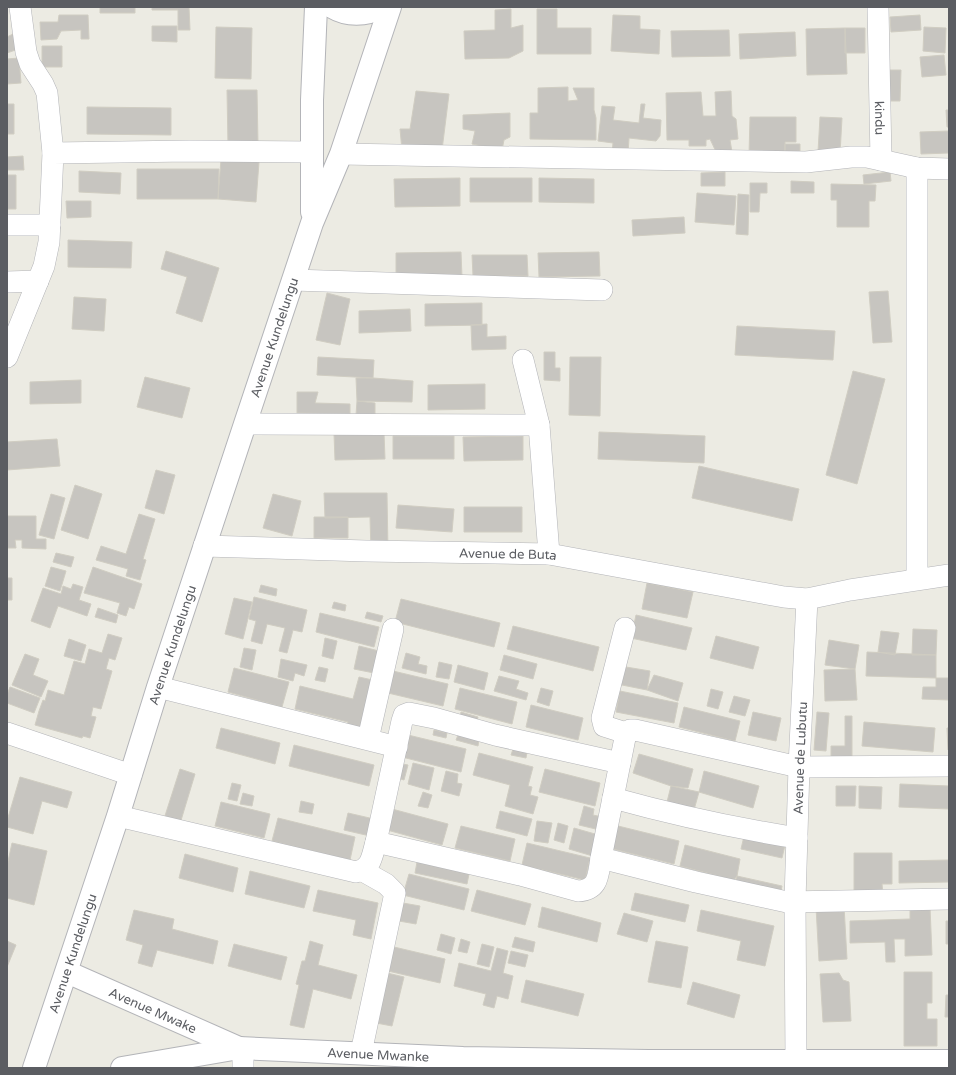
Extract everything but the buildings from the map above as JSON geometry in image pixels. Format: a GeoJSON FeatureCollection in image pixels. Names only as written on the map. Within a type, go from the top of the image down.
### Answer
{"type":"FeatureCollection","features":[{"type":"Feature","properties":{"kind":"street"},"geometry":{"type":"LineString","coordinates":[[7,357],[38,281],[47,254],[49,242],[53,153],[47,93],[30,64],[26,52],[20,7]]}},
{"type":"Feature","properties":{"kind":"street"},"geometry":{"type":"LineString","coordinates":[[312,223],[312,100],[316,7]]}},
{"type":"Feature","properties":{"kind":"street"},"geometry":{"type":"LineString","coordinates":[[332,7],[344,12],[355,14],[366,13],[381,7]]}},
{"type":"Feature","properties":{"kind":"street"},"geometry":{"type":"LineString","coordinates":[[312,223],[341,154],[390,7]]}},
{"type":"Feature","properties":{"kind":"street","name":"kindu"},"geometry":{"type":"LineString","coordinates":[[878,7],[881,160]]}},
{"type":"Feature","properties":{"kind":"street"},"geometry":{"type":"LineString","coordinates":[[53,153],[189,151],[312,152]]}},
{"type":"Feature","properties":{"kind":"street"},"geometry":{"type":"LineString","coordinates":[[341,154],[806,162],[851,157],[867,157],[918,168],[949,169]]}},
{"type":"Feature","properties":{"kind":"street"},"geometry":{"type":"LineString","coordinates":[[917,579],[918,168]]}},
{"type":"Feature","properties":{"kind":"street","name":"Avenue Kundelungu"},"geometry":{"type":"LineString","coordinates":[[34,1068],[118,816],[204,546],[312,223]]}},
{"type":"Feature","properties":{"kind":"street"},"geometry":{"type":"LineString","coordinates":[[7,225],[50,225]]}},
{"type":"Feature","properties":{"kind":"street"},"geometry":{"type":"LineString","coordinates":[[293,280],[602,290]]}},
{"type":"Feature","properties":{"kind":"street"},"geometry":{"type":"LineString","coordinates":[[7,282],[38,281]]}},
{"type":"Feature","properties":{"kind":"street"},"geometry":{"type":"LineString","coordinates":[[523,360],[539,425],[550,554]]}},
{"type":"Feature","properties":{"kind":"street"},"geometry":{"type":"LineString","coordinates":[[245,424],[539,425]]}},
{"type":"Feature","properties":{"kind":"street","name":"Avenue de Buta"},"geometry":{"type":"LineString","coordinates":[[204,546],[366,551],[550,554],[784,597],[807,599]]}},
{"type":"Feature","properties":{"kind":"street"},"geometry":{"type":"LineString","coordinates":[[807,599],[917,579],[949,575]]}},
{"type":"Feature","properties":{"kind":"street","name":"Avenue de Lubutu"},"geometry":{"type":"LineString","coordinates":[[796,1061],[795,902],[799,767],[807,599]]}},
{"type":"Feature","properties":{"kind":"street"},"geometry":{"type":"LineString","coordinates":[[625,628],[602,718],[604,726],[626,733]]}},
{"type":"Feature","properties":{"kind":"street"},"geometry":{"type":"LineString","coordinates":[[368,739],[393,629]]}},
{"type":"Feature","properties":{"kind":"street"},"geometry":{"type":"LineString","coordinates":[[158,687],[397,747]]}},
{"type":"Feature","properties":{"kind":"street"},"geometry":{"type":"LineString","coordinates":[[118,816],[356,872],[362,871],[368,867],[376,842],[404,715],[409,713],[428,716],[495,734],[620,763]]}},
{"type":"Feature","properties":{"kind":"street"},"geometry":{"type":"LineString","coordinates":[[376,842],[520,875],[578,891],[591,888],[596,883],[626,733],[630,730],[799,767],[949,766]]}},
{"type":"Feature","properties":{"kind":"street"},"geometry":{"type":"LineString","coordinates":[[7,733],[131,775]]}},
{"type":"Feature","properties":{"kind":"street"},"geometry":{"type":"LineString","coordinates":[[614,798],[657,810],[747,830],[797,838]]}},
{"type":"Feature","properties":{"kind":"street"},"geometry":{"type":"LineString","coordinates":[[601,858],[696,882],[781,901],[949,899]]}},
{"type":"Feature","properties":{"kind":"street"},"geometry":{"type":"LineString","coordinates":[[362,871],[386,884],[395,893],[362,1053]]}},
{"type":"Feature","properties":{"kind":"street","name":"Avenue Mwake"},"geometry":{"type":"LineString","coordinates":[[67,972],[242,1055]]}},
{"type":"Feature","properties":{"kind":"street","name":"Avenue Mwanke"},"geometry":{"type":"LineString","coordinates":[[122,1068],[242,1055],[362,1053],[463,1063],[648,1065],[796,1061],[949,1061]]}}]}
